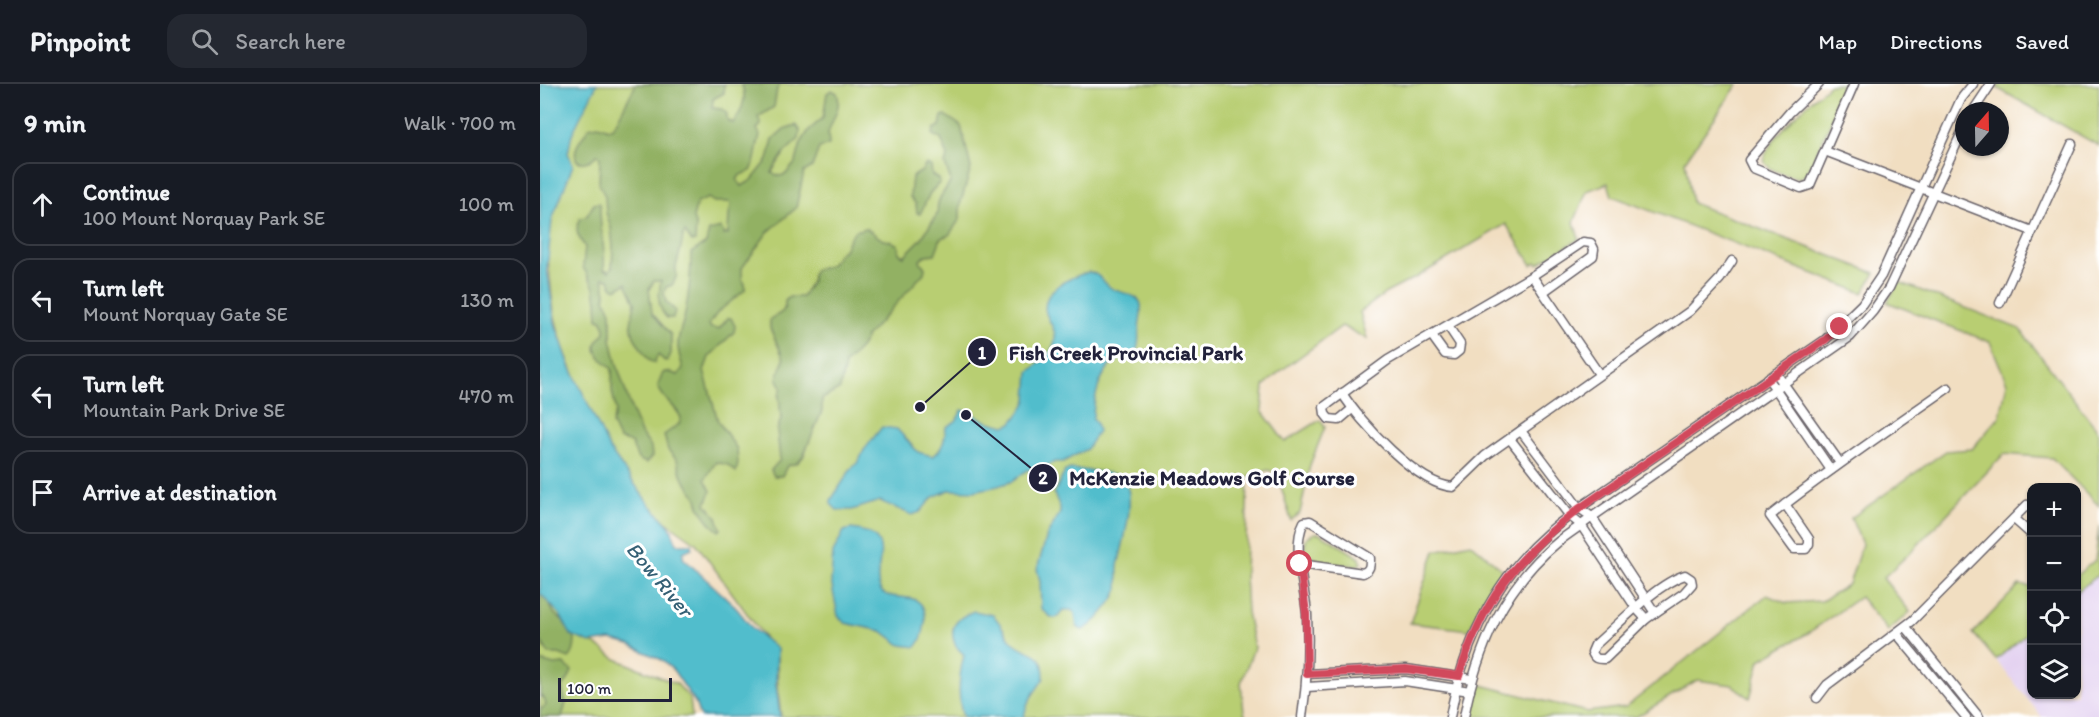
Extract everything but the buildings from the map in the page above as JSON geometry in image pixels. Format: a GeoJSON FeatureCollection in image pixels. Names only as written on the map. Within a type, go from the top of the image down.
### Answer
{"type":"FeatureCollection","features":[{"type":"Feature","properties":{"kind":"street"},"geometry":{"type":"LineString","coordinates":[[1819,84],[1790,112],[1749,160],[1753,168],[1801,188],[1810,186],[1854,84]]}},
{"type":"Feature","properties":{"kind":"street"},"geometry":{"type":"LineString","coordinates":[[1450,717],[1455,688],[1475,632],[1503,582],[1531,548],[1580,508],[1825,340],[1862,304],[1881,276],[1961,99],[1973,84]]}},
{"type":"Feature","properties":{"kind":"street"},"geometry":{"type":"LineString","coordinates":[[1979,102],[1991,84]]}},
{"type":"Feature","properties":{"kind":"street"},"geometry":{"type":"LineString","coordinates":[[2000,303],[2072,144]]}},
{"type":"Feature","properties":{"kind":"street"},"geometry":{"type":"LineString","coordinates":[[1464,717],[1472,679],[1487,637],[1514,590],[1541,558],[1559,541],[1592,517],[1850,338],[1889,288],[1955,148]]}},
{"type":"Feature","properties":{"kind":"street"},"geometry":{"type":"LineString","coordinates":[[1825,151],[2032,231]]}},
{"type":"Feature","properties":{"kind":"street"},"geometry":{"type":"LineString","coordinates":[[1352,410],[1339,420],[1329,419],[1324,407],[1388,360],[1532,276],[1583,242],[1591,243],[1594,249],[1593,256],[1543,292]]}},
{"type":"Feature","properties":{"kind":"street"},"geometry":{"type":"LineString","coordinates":[[1342,393],[1352,410],[1401,460],[1443,486],[1453,487],[1485,456],[1690,311],[1720,279],[1732,261]]}},
{"type":"Feature","properties":{"kind":"street"},"geometry":{"type":"LineString","coordinates":[[1532,276],[1599,374]]}},
{"type":"Feature","properties":{"kind":"street"},"geometry":{"type":"LineString","coordinates":[[1432,336],[1445,354],[1454,355],[1459,351],[1460,344],[1448,326]]}},
{"type":"Feature","properties":{"kind":"street"},"geometry":{"type":"LineString","coordinates":[[1776,372],[1779,386],[1831,470]]}},
{"type":"Feature","properties":{"kind":"street"},"geometry":{"type":"LineString","coordinates":[[1768,378],[1779,386],[1840,463]]}},
{"type":"Feature","properties":{"kind":"street"},"geometry":{"type":"LineString","coordinates":[[1785,504],[1809,539],[1806,549],[1794,549],[1770,516],[1785,504],[1840,463],[1948,388]]}},
{"type":"Feature","properties":{"kind":"street"},"geometry":{"type":"LineString","coordinates":[[1521,431],[1580,508],[1592,517],[1655,613]]}},
{"type":"Feature","properties":{"kind":"street"},"geometry":{"type":"LineString","coordinates":[[1510,439],[1570,516],[1581,525],[1646,620]]}},
{"type":"Feature","properties":{"kind":"street"},"geometry":{"type":"LineString","coordinates":[[1817,698],[1827,685],[1906,627],[2027,505]]}},
{"type":"Feature","properties":{"kind":"street"},"geometry":{"type":"LineString","coordinates":[[2014,519],[2027,530]]}},
{"type":"Feature","properties":{"kind":"street"},"geometry":{"type":"LineString","coordinates":[[1300,564],[1363,573],[1368,571],[1370,558],[1310,521],[1304,522],[1298,533],[1300,564],[1306,614],[1307,687],[1302,717]]}},
{"type":"Feature","properties":{"kind":"street"},"geometry":{"type":"LineString","coordinates":[[1685,575],[1691,579],[1690,588],[1646,620],[1605,659],[1594,657],[1592,652],[1595,645],[1646,599],[1678,577],[1685,575]]}},
{"type":"Feature","properties":{"kind":"street"},"geometry":{"type":"LineString","coordinates":[[1906,627],[1979,717]]}},
{"type":"Feature","properties":{"kind":"street"},"geometry":{"type":"LineString","coordinates":[[1897,634],[1966,717]]}},
{"type":"Feature","properties":{"kind":"street"},"geometry":{"type":"LineString","coordinates":[[1307,674],[1406,669],[1472,679]]}},
{"type":"Feature","properties":{"kind":"street"},"geometry":{"type":"LineString","coordinates":[[1376,670],[1378,682]]}},
{"type":"Feature","properties":{"kind":"street"},"geometry":{"type":"LineString","coordinates":[[1307,687],[1405,681],[1470,691]]}},
{"type":"Feature","properties":{"kind":"shaded area"},"geometry":{"type":"Polygon","coordinates":[[[2099,574],[2099,717],[2042,717],[2027,699],[2081,699],[2081,589],[2099,574]]]}},
{"type":"Feature","properties":{"kind":"shaded area"},"geometry":{"type":"Polygon","coordinates":[[[2027,633],[2027,698],[1996,660],[2027,633]]]}},
{"type":"Feature","properties":{"kind":"green space"},"geometry":{"type":"Polygon","coordinates":[[[560,84],[1738,84],[1685,161],[1692,203],[1875,273],[1863,293],[1612,196],[1608,183],[1587,191],[1574,222],[1579,239],[1538,264],[1536,262],[1532,265],[1506,224],[1386,293],[1360,312],[1367,339],[1342,326],[1264,386],[1262,411],[1285,442],[1320,420],[1325,427],[1310,465],[1300,513],[1291,520],[1277,473],[1268,470],[1248,477],[1245,575],[1247,612],[1254,648],[1241,683],[1246,717],[781,717],[777,655],[696,543],[662,519],[639,493],[608,449],[563,347],[554,313],[548,258],[560,84]]]}},
{"type":"Feature","properties":{"kind":"green space"},"geometry":{"type":"Polygon","coordinates":[[[636,84],[724,84],[724,93],[713,99],[712,108],[722,109],[727,114],[727,120],[733,123],[743,104],[744,94],[741,84],[780,84],[774,107],[758,117],[761,125],[757,129],[760,135],[753,167],[751,171],[740,175],[737,180],[742,186],[752,180],[768,160],[773,139],[784,129],[796,125],[800,130],[799,139],[785,152],[772,173],[780,176],[786,174],[796,162],[801,143],[809,130],[823,118],[827,93],[832,90],[837,93],[838,98],[838,107],[828,132],[829,145],[819,148],[812,167],[804,172],[796,208],[767,233],[742,268],[745,290],[718,312],[709,324],[711,328],[719,329],[728,318],[731,318],[735,326],[734,332],[709,357],[704,371],[718,421],[737,449],[736,472],[728,465],[716,462],[705,479],[711,491],[706,504],[717,517],[721,529],[719,531],[700,509],[696,496],[682,477],[677,460],[668,450],[664,435],[679,424],[681,418],[658,386],[664,372],[678,375],[683,368],[678,351],[678,341],[688,299],[691,253],[706,243],[709,231],[721,228],[723,235],[728,234],[730,202],[714,202],[708,198],[697,203],[693,218],[696,226],[695,241],[692,242],[685,232],[676,266],[676,277],[672,285],[666,287],[664,293],[666,302],[675,310],[673,318],[667,318],[661,309],[659,300],[661,281],[654,281],[649,289],[652,313],[671,335],[671,353],[668,361],[658,355],[654,363],[648,360],[634,337],[631,324],[635,302],[626,283],[616,289],[611,285],[609,279],[603,278],[605,298],[611,312],[611,339],[617,365],[634,417],[642,435],[651,447],[652,456],[646,463],[638,459],[631,443],[619,439],[612,424],[616,411],[612,391],[612,369],[596,349],[597,342],[605,329],[601,320],[598,319],[593,285],[583,267],[585,247],[577,230],[580,218],[586,217],[594,204],[599,203],[600,206],[604,269],[609,271],[612,267],[613,247],[605,196],[599,184],[600,157],[597,155],[588,161],[580,162],[577,161],[576,152],[578,143],[589,127],[598,125],[609,129],[614,126],[636,84]]]}},
{"type":"Feature","properties":{"kind":"green space"},"geometry":{"type":"Polygon","coordinates":[[[1830,84],[1848,84],[1807,174],[1799,178],[1780,173],[1767,166],[1765,155],[1770,145],[1790,122],[1830,84]]]}},
{"type":"Feature","properties":{"kind":"green space"},"geometry":{"type":"Polygon","coordinates":[[[2000,84],[2099,84],[2099,146],[1997,88],[2000,84]]]}},
{"type":"Feature","properties":{"kind":"green space"},"geometry":{"type":"Polygon","coordinates":[[[945,115],[961,126],[971,168],[960,205],[960,219],[949,235],[941,238],[935,254],[921,258],[920,261],[925,268],[924,273],[866,337],[861,347],[845,364],[840,389],[822,399],[822,411],[803,457],[797,463],[787,466],[782,476],[774,476],[771,470],[780,460],[777,430],[781,419],[779,395],[782,387],[777,378],[784,359],[770,328],[770,319],[783,311],[785,301],[789,297],[802,297],[810,284],[814,270],[831,265],[839,253],[844,250],[855,231],[866,228],[883,240],[898,245],[899,253],[904,256],[921,239],[938,213],[939,201],[951,181],[945,164],[948,156],[941,139],[933,135],[934,129],[940,126],[942,116],[945,115]]]}},
{"type":"Feature","properties":{"kind":"green space"},"geometry":{"type":"Polygon","coordinates":[[[926,164],[931,166],[932,175],[940,182],[930,193],[920,214],[917,213],[916,204],[910,197],[912,177],[922,171],[926,164]]]}},
{"type":"Feature","properties":{"kind":"green space"},"geometry":{"type":"Polygon","coordinates":[[[1899,282],[2020,329],[2099,432],[2099,506],[2081,488],[2081,483],[2076,483],[2052,458],[2004,454],[1914,549],[1883,578],[1910,612],[1888,631],[1860,597],[1808,633],[1760,660],[1750,698],[1732,685],[1697,680],[1636,717],[1470,717],[1477,684],[1587,712],[1626,707],[1767,595],[1786,603],[1822,601],[1849,584],[1862,544],[1851,518],[1946,451],[1972,449],[2000,416],[2007,383],[1990,342],[1887,302],[1899,282]]]}},
{"type":"Feature","properties":{"kind":"green space"},"geometry":{"type":"Polygon","coordinates":[[[2099,526],[2099,574],[2081,589],[2081,572],[2095,560],[2099,526]]]}},
{"type":"Feature","properties":{"kind":"green space"},"geometry":{"type":"Polygon","coordinates":[[[1320,533],[1360,558],[1361,563],[1357,566],[1313,558],[1307,553],[1305,546],[1307,537],[1320,533]]]}},
{"type":"Feature","properties":{"kind":"green space"},"geometry":{"type":"Polygon","coordinates":[[[1471,543],[1504,571],[1486,596],[1469,630],[1410,623],[1435,551],[1471,543]]]}},
{"type":"Feature","properties":{"kind":"green space"},"geometry":{"type":"Polygon","coordinates":[[[540,562],[581,634],[616,659],[677,684],[690,699],[692,717],[540,717],[540,562]]]}},
{"type":"Feature","properties":{"kind":"green space"},"geometry":{"type":"Polygon","coordinates":[[[2019,585],[2027,586],[2027,633],[1996,660],[1973,633],[2019,585]]]}},
{"type":"Feature","properties":{"kind":"green space"},"geometry":{"type":"Polygon","coordinates":[[[540,586],[553,612],[562,620],[571,623],[573,627],[574,646],[569,658],[559,654],[549,654],[540,640],[540,586]]]}},
{"type":"Feature","properties":{"kind":"green space"},"geometry":{"type":"Polygon","coordinates":[[[540,661],[554,665],[564,664],[572,671],[562,687],[566,703],[562,717],[540,717],[540,710],[546,705],[544,698],[540,696],[540,661]]]}},
{"type":"Feature","properties":{"kind":"water","name":"Bow River"},"geometry":{"type":"Polygon","coordinates":[[[540,84],[597,84],[572,134],[568,153],[573,165],[552,220],[547,268],[555,323],[570,366],[610,450],[646,500],[670,527],[677,544],[692,544],[692,548],[683,552],[683,558],[734,605],[752,628],[777,649],[776,684],[780,717],[700,717],[695,702],[674,671],[664,661],[630,645],[611,640],[590,643],[571,635],[560,615],[540,593],[540,84]]]}},
{"type":"Feature","properties":{"kind":"water"},"geometry":{"type":"Polygon","coordinates":[[[1089,272],[1097,275],[1111,288],[1136,298],[1141,305],[1141,310],[1136,351],[1116,361],[1101,379],[1093,413],[1093,420],[1098,431],[1087,449],[1063,462],[1027,470],[1013,481],[998,486],[974,491],[949,490],[933,497],[920,512],[912,515],[880,501],[852,510],[837,510],[831,504],[831,500],[851,469],[882,427],[897,429],[918,452],[932,456],[941,448],[946,427],[956,421],[962,410],[986,421],[1005,426],[1012,423],[1027,400],[1029,372],[1047,357],[1054,344],[1054,332],[1046,313],[1045,305],[1048,297],[1058,285],[1089,272]]]}},
{"type":"Feature","properties":{"kind":"water"},"geometry":{"type":"Polygon","coordinates":[[[1070,469],[1120,476],[1126,483],[1129,493],[1126,532],[1118,566],[1118,589],[1103,612],[1092,624],[1082,630],[1077,627],[1075,613],[1071,610],[1063,610],[1056,618],[1052,618],[1041,609],[1037,569],[1047,535],[1060,513],[1060,507],[1054,494],[1065,471],[1070,469]]]}},
{"type":"Feature","properties":{"kind":"water"},"geometry":{"type":"Polygon","coordinates":[[[851,529],[866,532],[880,545],[878,581],[884,594],[914,599],[924,610],[925,622],[922,636],[916,647],[901,645],[882,631],[845,623],[838,616],[831,581],[833,553],[844,531],[851,529]]]}},
{"type":"Feature","properties":{"kind":"water"},"geometry":{"type":"Polygon","coordinates":[[[974,611],[993,615],[1013,642],[1035,654],[1042,661],[1044,678],[1029,701],[1024,717],[964,717],[962,714],[959,684],[964,655],[956,645],[953,632],[959,619],[974,611]]]}},
{"type":"Feature","properties":{"kind":"place","name":"Fish Creek Provincial Park"},"geometry":{"type":"Point","coordinates":[920,407]}},
{"type":"Feature","properties":{"kind":"place","name":"McKenzie Meadows Golf Course"},"geometry":{"type":"Point","coordinates":[966,415]}},
{"type":"Feature","properties":{"kind":"route"},"geometry":{"type":"LineString","coordinates":[[1300,564],[1306,614],[1307,674],[1406,669],[1459,676],[1467,650],[1492,598],[1516,564],[1531,548],[1580,508],[1825,340],[1840,327]]}}]}
